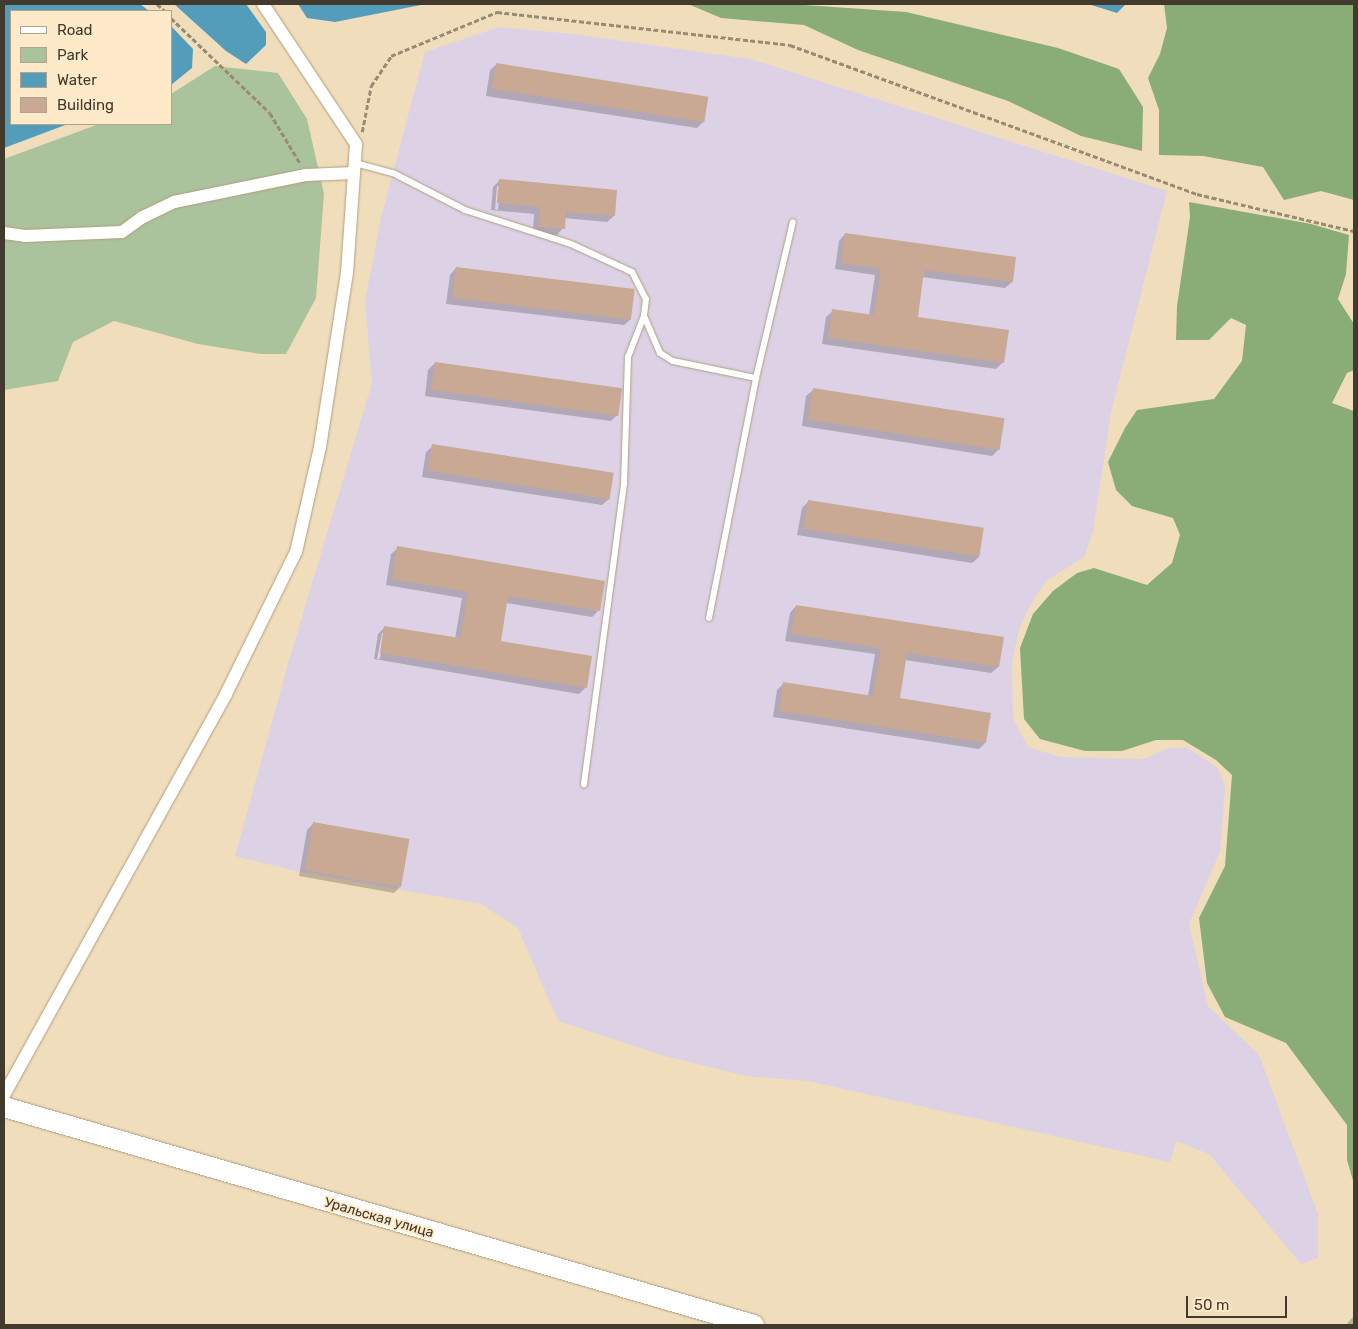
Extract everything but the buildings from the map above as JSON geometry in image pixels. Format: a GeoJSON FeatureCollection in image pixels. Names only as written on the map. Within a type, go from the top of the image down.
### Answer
{"type":"FeatureCollection","features":[{"type":"Feature","properties":{"kind":"main road","name":"Уральская улица"},"geometry":{"type":"LineString","coordinates":[[4,1107],[754,1325]]}},
{"type":"Feature","properties":{"kind":"street"},"geometry":{"type":"LineString","coordinates":[[4,1095],[226,694],[296,552],[320,447],[347,273],[356,144],[262,4]]}},
{"type":"Feature","properties":{"kind":"street"},"geometry":{"type":"LineString","coordinates":[[4,233],[35,236],[122,232],[141,218],[174,202],[306,175],[354,168]]}},
{"type":"Feature","properties":{"kind":"lane"},"geometry":{"type":"LineString","coordinates":[[354,168],[393,173],[435,192],[465,210],[571,244],[632,272],[646,300],[644,316],[628,357],[624,484],[584,784]]}},
{"type":"Feature","properties":{"kind":"lane"},"geometry":{"type":"LineString","coordinates":[[708,618],[756,378],[793,222]]}},
{"type":"Feature","properties":{"kind":"lane"},"geometry":{"type":"LineString","coordinates":[[644,316],[660,353],[673,361],[756,378]]}},
{"type":"Feature","properties":{"kind":"path"},"geometry":{"type":"LineString","coordinates":[[356,144],[366,122],[371,86],[391,56],[497,12],[790,45],[1197,194],[1354,232]]}},
{"type":"Feature","properties":{"kind":"path"},"geometry":{"type":"LineString","coordinates":[[172,19],[270,113],[306,175]]}},
{"type":"Feature","properties":{"kind":"shaded area"},"geometry":{"type":"Polygon","coordinates":[[[499,27],[573,34],[750,59],[1167,191],[1111,412],[1093,532],[1084,557],[1046,581],[1028,609],[1019,630],[1012,662],[1013,718],[1028,747],[1060,757],[1144,759],[1166,749],[1186,747],[1218,768],[1225,787],[1220,851],[1189,924],[1208,1006],[1259,1055],[1318,1214],[1318,1258],[1301,1264],[1209,1154],[1176,1141],[1170,1162],[808,1081],[746,1076],[665,1056],[558,1021],[518,928],[481,904],[296,871],[235,856],[288,664],[372,383],[365,301],[381,218],[425,52],[499,27]]]}},
{"type":"Feature","properties":{"kind":"green space"},"geometry":{"type":"Polygon","coordinates":[[[688,4],[790,4],[906,12],[1058,48],[1119,69],[1143,107],[1142,151],[1081,136],[1008,101],[858,50],[804,25],[721,18],[688,4]]]}},
{"type":"Feature","properties":{"kind":"green space"},"geometry":{"type":"Polygon","coordinates":[[[1164,4],[1354,4],[1354,200],[1321,191],[1284,200],[1263,167],[1203,156],[1159,155],[1159,110],[1148,78],[1160,54],[1167,28],[1164,4]]]}},
{"type":"Feature","properties":{"kind":"green space"},"geometry":{"type":"Polygon","coordinates":[[[215,66],[278,73],[307,119],[324,194],[316,298],[286,354],[261,354],[198,344],[114,321],[73,342],[58,381],[4,390],[4,159],[96,125],[172,125],[172,93],[215,66]]]}},
{"type":"Feature","properties":{"kind":"green space"},"geometry":{"type":"Polygon","coordinates":[[[1189,202],[1311,224],[1349,235],[1346,274],[1338,299],[1354,324],[1354,370],[1347,373],[1332,403],[1354,411],[1354,1184],[1347,1160],[1347,1125],[1286,1043],[1225,1017],[1207,983],[1199,918],[1225,866],[1232,775],[1216,760],[1183,740],[1156,740],[1122,751],[1085,751],[1040,739],[1024,719],[1020,648],[1033,614],[1053,591],[1077,573],[1094,568],[1147,585],[1172,563],[1180,535],[1173,518],[1132,506],[1116,490],[1108,462],[1125,428],[1137,410],[1214,399],[1242,361],[1246,325],[1231,318],[1209,340],[1176,340],[1177,306],[1190,217],[1189,202]]]}},
{"type":"Feature","properties":{"kind":"water"},"geometry":{"type":"Polygon","coordinates":[[[4,4],[140,4],[148,10],[10,10],[10,125],[65,125],[4,148],[4,4]]]}},
{"type":"Feature","properties":{"kind":"water"},"geometry":{"type":"Polygon","coordinates":[[[174,4],[246,4],[266,32],[266,45],[246,64],[226,51],[174,4]]]}},
{"type":"Feature","properties":{"kind":"water"},"geometry":{"type":"Polygon","coordinates":[[[298,4],[426,4],[335,22],[307,18],[298,4]]]}},
{"type":"Feature","properties":{"kind":"water"},"geometry":{"type":"Polygon","coordinates":[[[1088,4],[1126,4],[1117,13],[1088,4]]]}},
{"type":"Feature","properties":{"kind":"water"},"geometry":{"type":"Polygon","coordinates":[[[172,27],[193,49],[192,68],[172,84],[172,27]]]}}]}
